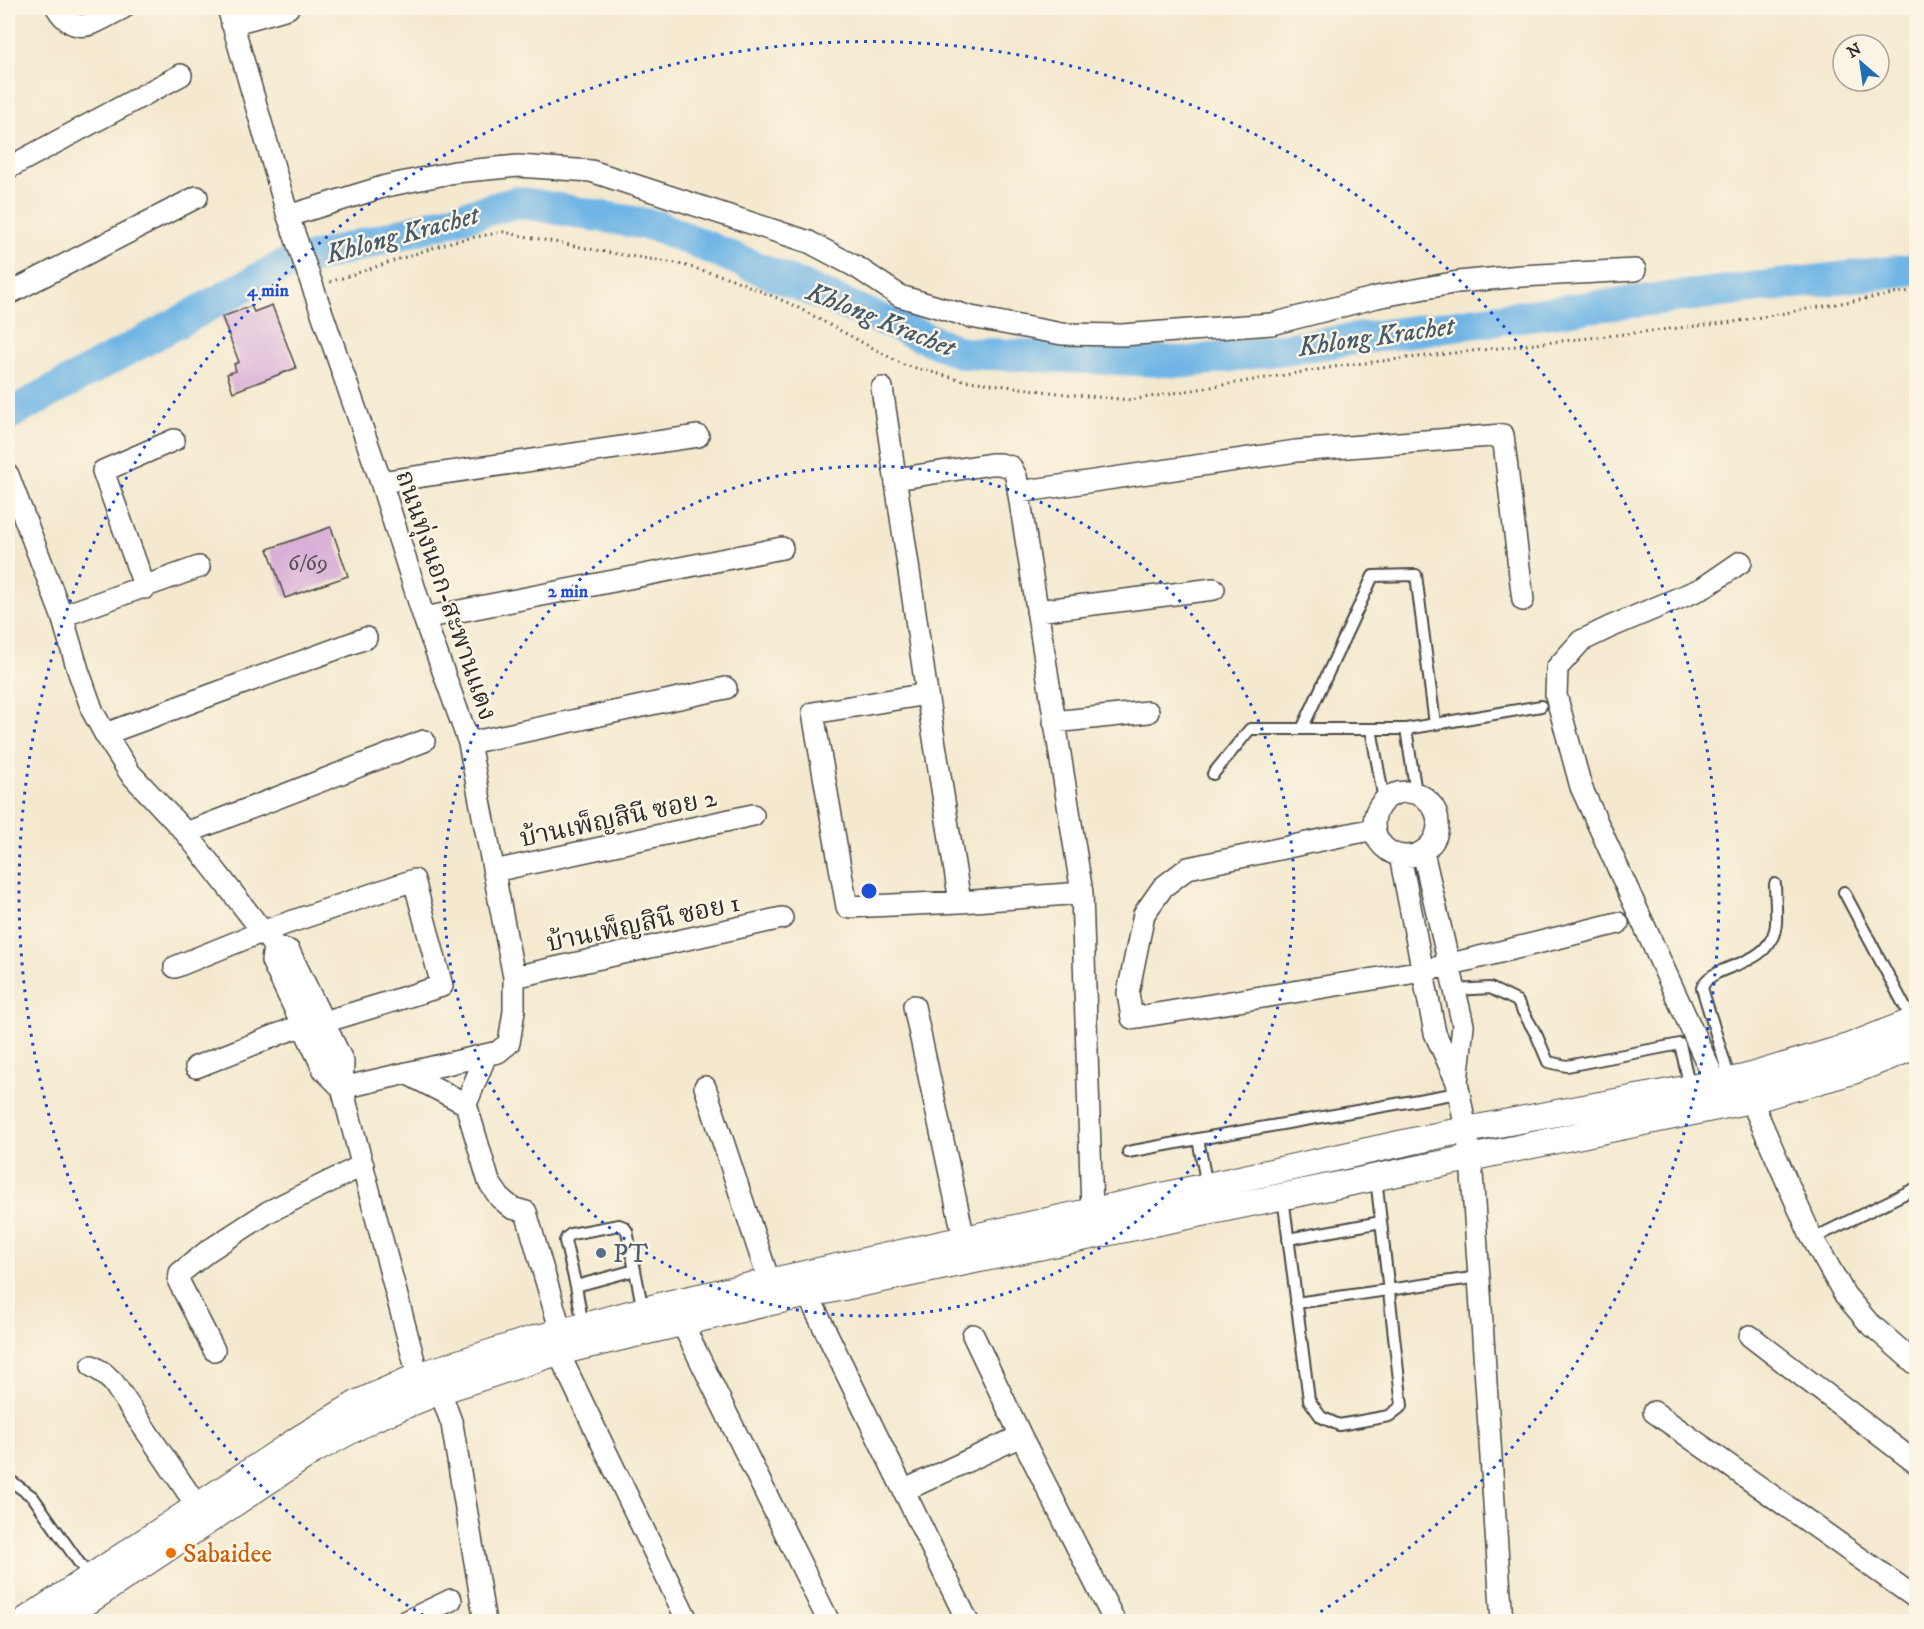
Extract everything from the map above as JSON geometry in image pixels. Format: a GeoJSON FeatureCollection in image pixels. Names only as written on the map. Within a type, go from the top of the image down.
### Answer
{"type":"FeatureCollection","features":[{"type":"Feature","properties":{"kind":"street"},"geometry":{"type":"LineString","coordinates":[[57,8],[69,23],[77,26],[87,25],[123,8]]}},
{"type":"Feature","properties":{"kind":"street"},"geometry":{"type":"LineString","coordinates":[[230,16],[288,8]]}},
{"type":"Feature","properties":{"kind":"street","name":"ถนนทุ่งนอก-สะพานแตง"},"geometry":{"type":"LineString","coordinates":[[230,16],[291,223],[381,482],[424,618],[469,743],[514,978],[514,1011],[509,1043],[498,1052],[342,1088]]}},
{"type":"Feature","properties":{"kind":"street"},"geometry":{"type":"LineString","coordinates":[[8,168],[181,75]]}},
{"type":"Feature","properties":{"kind":"street"},"geometry":{"type":"LineString","coordinates":[[291,223],[386,186],[455,172],[518,166],[591,171],[809,242],[858,268],[900,296],[971,317],[1062,333],[1122,334],[1272,324],[1377,297],[1458,282],[1635,270]]}},
{"type":"Feature","properties":{"kind":"street"},"geometry":{"type":"LineString","coordinates":[[8,294],[197,197]]}},
{"type":"Feature","properties":{"kind":"street"},"geometry":{"type":"LineString","coordinates":[[882,388],[960,902]]}},
{"type":"Feature","properties":{"kind":"street"},"geometry":{"type":"LineString","coordinates":[[1019,492],[1296,451],[1503,435],[1523,600]]}},
{"type":"Feature","properties":{"kind":"street"},"geometry":{"type":"LineString","coordinates":[[381,482],[698,436]]}},
{"type":"Feature","properties":{"kind":"street"},"geometry":{"type":"LineString","coordinates":[[145,588],[103,471],[174,440]]}},
{"type":"Feature","properties":{"kind":"street"},"geometry":{"type":"LineString","coordinates":[[896,479],[991,464],[1011,467],[1016,476],[1082,893],[1092,1211]]}},
{"type":"Feature","properties":{"kind":"street"},"geometry":{"type":"LineString","coordinates":[[8,475],[62,616],[93,712],[105,735],[130,773],[186,832],[269,938],[289,951],[343,1062],[342,1088],[418,1376]]}},
{"type":"Feature","properties":{"kind":"street"},"geometry":{"type":"LineString","coordinates":[[424,618],[782,548]]}},
{"type":"Feature","properties":{"kind":"street"},"geometry":{"type":"LineString","coordinates":[[1723,1082],[1581,787],[1556,695],[1557,668],[1581,641],[1704,588],[1741,562]]}},
{"type":"Feature","properties":{"kind":"street"},"geometry":{"type":"LineString","coordinates":[[62,616],[199,567]]}},
{"type":"Feature","properties":{"kind":"street"},"geometry":{"type":"LineString","coordinates":[[1037,611],[1214,589]]}},
{"type":"Feature","properties":{"kind":"street"},"geometry":{"type":"LineString","coordinates":[[105,735],[366,638]]}},
{"type":"Feature","properties":{"kind":"street"},"geometry":{"type":"LineString","coordinates":[[469,743],[726,687]]}},
{"type":"Feature","properties":{"kind":"street"},"geometry":{"type":"LineString","coordinates":[[927,694],[813,713],[847,907],[1082,893]]}},
{"type":"Feature","properties":{"kind":"street"},"geometry":{"type":"LineString","coordinates":[[1054,722],[1148,712]]}},
{"type":"Feature","properties":{"kind":"street"},"geometry":{"type":"LineString","coordinates":[[186,832],[424,741]]}},
{"type":"Feature","properties":{"kind":"street"},"geometry":{"type":"LineString","coordinates":[[1399,793],[1416,793],[1426,798],[1434,806],[1438,816],[1438,830],[1433,843],[1423,852],[1412,857],[1400,856],[1388,851],[1378,842],[1374,829],[1374,818],[1384,800],[1399,793]]}},
{"type":"Feature","properties":{"kind":"street","name":"บ้านเพ็ญสินี ซอย 2"},"geometry":{"type":"LineString","coordinates":[[494,871],[753,815]]}},
{"type":"Feature","properties":{"kind":"street"},"geometry":{"type":"LineString","coordinates":[[1374,829],[1188,868],[1163,887],[1144,914],[1128,993],[1132,1018],[1423,971],[1618,923]]}},
{"type":"Feature","properties":{"kind":"street"},"geometry":{"type":"LineString","coordinates":[[1423,852],[1463,1025],[1458,1087]]}},
{"type":"Feature","properties":{"kind":"street"},"geometry":{"type":"LineString","coordinates":[[1400,856],[1435,1034],[1458,1087],[1471,1158],[1502,1622]]}},
{"type":"Feature","properties":{"kind":"street"},"geometry":{"type":"LineString","coordinates":[[174,967],[269,938],[414,880],[442,986],[324,1022]]}},
{"type":"Feature","properties":{"kind":"street","name":"บ้านเพ็ญสินี ซอย 1"},"geometry":{"type":"LineString","coordinates":[[514,978],[782,918]]}},
{"type":"Feature","properties":{"kind":"street"},"geometry":{"type":"LineString","coordinates":[[269,938],[272,961],[302,1025],[324,1070],[342,1088]]}},
{"type":"Feature","properties":{"kind":"street"},"geometry":{"type":"LineString","coordinates":[[914,1006],[964,1239]]}},
{"type":"Feature","properties":{"kind":"street"},"geometry":{"type":"LineString","coordinates":[[196,1067],[302,1025]]}},
{"type":"Feature","properties":{"kind":"street"},"geometry":{"type":"LineString","coordinates":[[57,1622],[311,1452],[374,1418],[567,1337],[644,1310],[1466,1130],[1744,1078],[1915,1029]]}},
{"type":"Feature","properties":{"kind":"street"},"geometry":{"type":"LineString","coordinates":[[23,1622],[302,1437],[358,1403],[418,1376],[567,1337],[682,1323],[1751,1100],[1853,1071],[1915,1029]]}},
{"type":"Feature","properties":{"kind":"street"},"geometry":{"type":"LineString","coordinates":[[486,1055],[466,1104],[489,1182],[500,1198],[512,1208],[526,1212],[567,1337],[688,1622]]}},
{"type":"Feature","properties":{"kind":"street"},"geometry":{"type":"LineString","coordinates":[[406,1073],[466,1104]]}},
{"type":"Feature","properties":{"kind":"street"},"geometry":{"type":"LineString","coordinates":[[705,1087],[770,1281]]}},
{"type":"Feature","properties":{"kind":"street"},"geometry":{"type":"LineString","coordinates":[[1751,1100],[1812,1239],[1851,1305],[1917,1364]]}},
{"type":"Feature","properties":{"kind":"street"},"geometry":{"type":"LineString","coordinates":[[214,1350],[178,1282],[180,1273],[208,1251],[268,1212],[363,1165]]}},
{"type":"Feature","properties":{"kind":"street"},"geometry":{"type":"LineString","coordinates":[[808,1295],[969,1622]]}},
{"type":"Feature","properties":{"kind":"street"},"geometry":{"type":"LineString","coordinates":[[682,1323],[829,1622]]}},
{"type":"Feature","properties":{"kind":"street"},"geometry":{"type":"LineString","coordinates":[[973,1335],[1115,1622]]}},
{"type":"Feature","properties":{"kind":"street"},"geometry":{"type":"LineString","coordinates":[[1750,1336],[1917,1463]]}},
{"type":"Feature","properties":{"kind":"street"},"geometry":{"type":"LineString","coordinates":[[92,1366],[113,1382],[197,1506]]}},
{"type":"Feature","properties":{"kind":"street"},"geometry":{"type":"LineString","coordinates":[[440,1391],[452,1424],[485,1622]]}},
{"type":"Feature","properties":{"kind":"street"},"geometry":{"type":"LineString","coordinates":[[1654,1412],[1917,1598]]}},
{"type":"Feature","properties":{"kind":"street"},"geometry":{"type":"LineString","coordinates":[[905,1490],[1021,1436]]}},
{"type":"Feature","properties":{"kind":"street"},"geometry":{"type":"LineString","coordinates":[[405,1622],[452,1600]]}},
{"type":"Feature","properties":{"kind":"lane"},"geometry":{"type":"LineString","coordinates":[[1302,729],[1372,576],[1416,575],[1436,724]]}},
{"type":"Feature","properties":{"kind":"lane"},"geometry":{"type":"LineString","coordinates":[[1213,774],[1250,729],[1406,729],[1542,706]]}},
{"type":"Feature","properties":{"kind":"lane"},"geometry":{"type":"LineString","coordinates":[[1371,729],[1384,800]]}},
{"type":"Feature","properties":{"kind":"lane"},"geometry":{"type":"LineString","coordinates":[[1406,729],[1416,793]]}},
{"type":"Feature","properties":{"kind":"lane"},"geometry":{"type":"LineString","coordinates":[[1723,1082],[1702,988],[1704,981],[1714,974],[1746,962],[1764,950],[1775,930],[1775,884]]}},
{"type":"Feature","properties":{"kind":"lane"},"geometry":{"type":"LineString","coordinates":[[1844,892],[1915,1029]]}},
{"type":"Feature","properties":{"kind":"lane"},"geometry":{"type":"LineString","coordinates":[[1455,990],[1490,988],[1517,1000],[1548,1062],[1567,1065],[1680,1044],[1690,1088]]}},
{"type":"Feature","properties":{"kind":"lane"},"geometry":{"type":"LineString","coordinates":[[1128,1152],[1458,1087]]}},
{"type":"Feature","properties":{"kind":"lane"},"geometry":{"type":"LineString","coordinates":[[1198,1139],[1207,1186]]}},
{"type":"Feature","properties":{"kind":"lane"},"geometry":{"type":"LineString","coordinates":[[1283,1197],[1309,1400],[1320,1417],[1340,1425],[1389,1416],[1402,1406],[1376,1178]]}},
{"type":"Feature","properties":{"kind":"lane"},"geometry":{"type":"LineString","coordinates":[[1812,1239],[1917,1188]]}},
{"type":"Feature","properties":{"kind":"lane"},"geometry":{"type":"LineString","coordinates":[[1288,1239],[1381,1222]]}},
{"type":"Feature","properties":{"kind":"lane"},"geometry":{"type":"LineString","coordinates":[[567,1337],[576,1286],[565,1241],[571,1234],[624,1227],[627,1231],[644,1310]]}},
{"type":"Feature","properties":{"kind":"lane"},"geometry":{"type":"LineString","coordinates":[[576,1286],[635,1270]]}},
{"type":"Feature","properties":{"kind":"lane"},"geometry":{"type":"LineString","coordinates":[[1296,1303],[1479,1277]]}},
{"type":"Feature","properties":{"kind":"lane"},"geometry":{"type":"LineString","coordinates":[[8,1479],[33,1497],[89,1577]]}},
{"type":"Feature","properties":{"kind":"building"},"geometry":{"type":"Polygon","coordinates":[[[272,305],[296,368],[233,392],[227,374],[236,371],[234,364],[239,362],[222,317],[251,306],[254,312],[272,305]]]}},
{"type":"Feature","properties":{"kind":"building"},"geometry":{"type":"Polygon","coordinates":[[[331,527],[348,576],[285,598],[268,549],[331,527]]]}},
{"type":"Feature","properties":{"kind":"waterway","name":"Khlong Krachet"},"geometry":{"type":"LineString","coordinates":[[8,415],[280,267],[517,202],[657,226],[962,353],[1188,362],[1581,308],[1916,269]]}},
{"type":"Feature","properties":{"kind":"place","name":"PT"},"geometry":{"type":"Point","coordinates":[601,1253]}},
{"type":"Feature","properties":{"kind":"place","name":"Sabaidee"},"geometry":{"type":"Point","coordinates":[171,1553]}}]}
